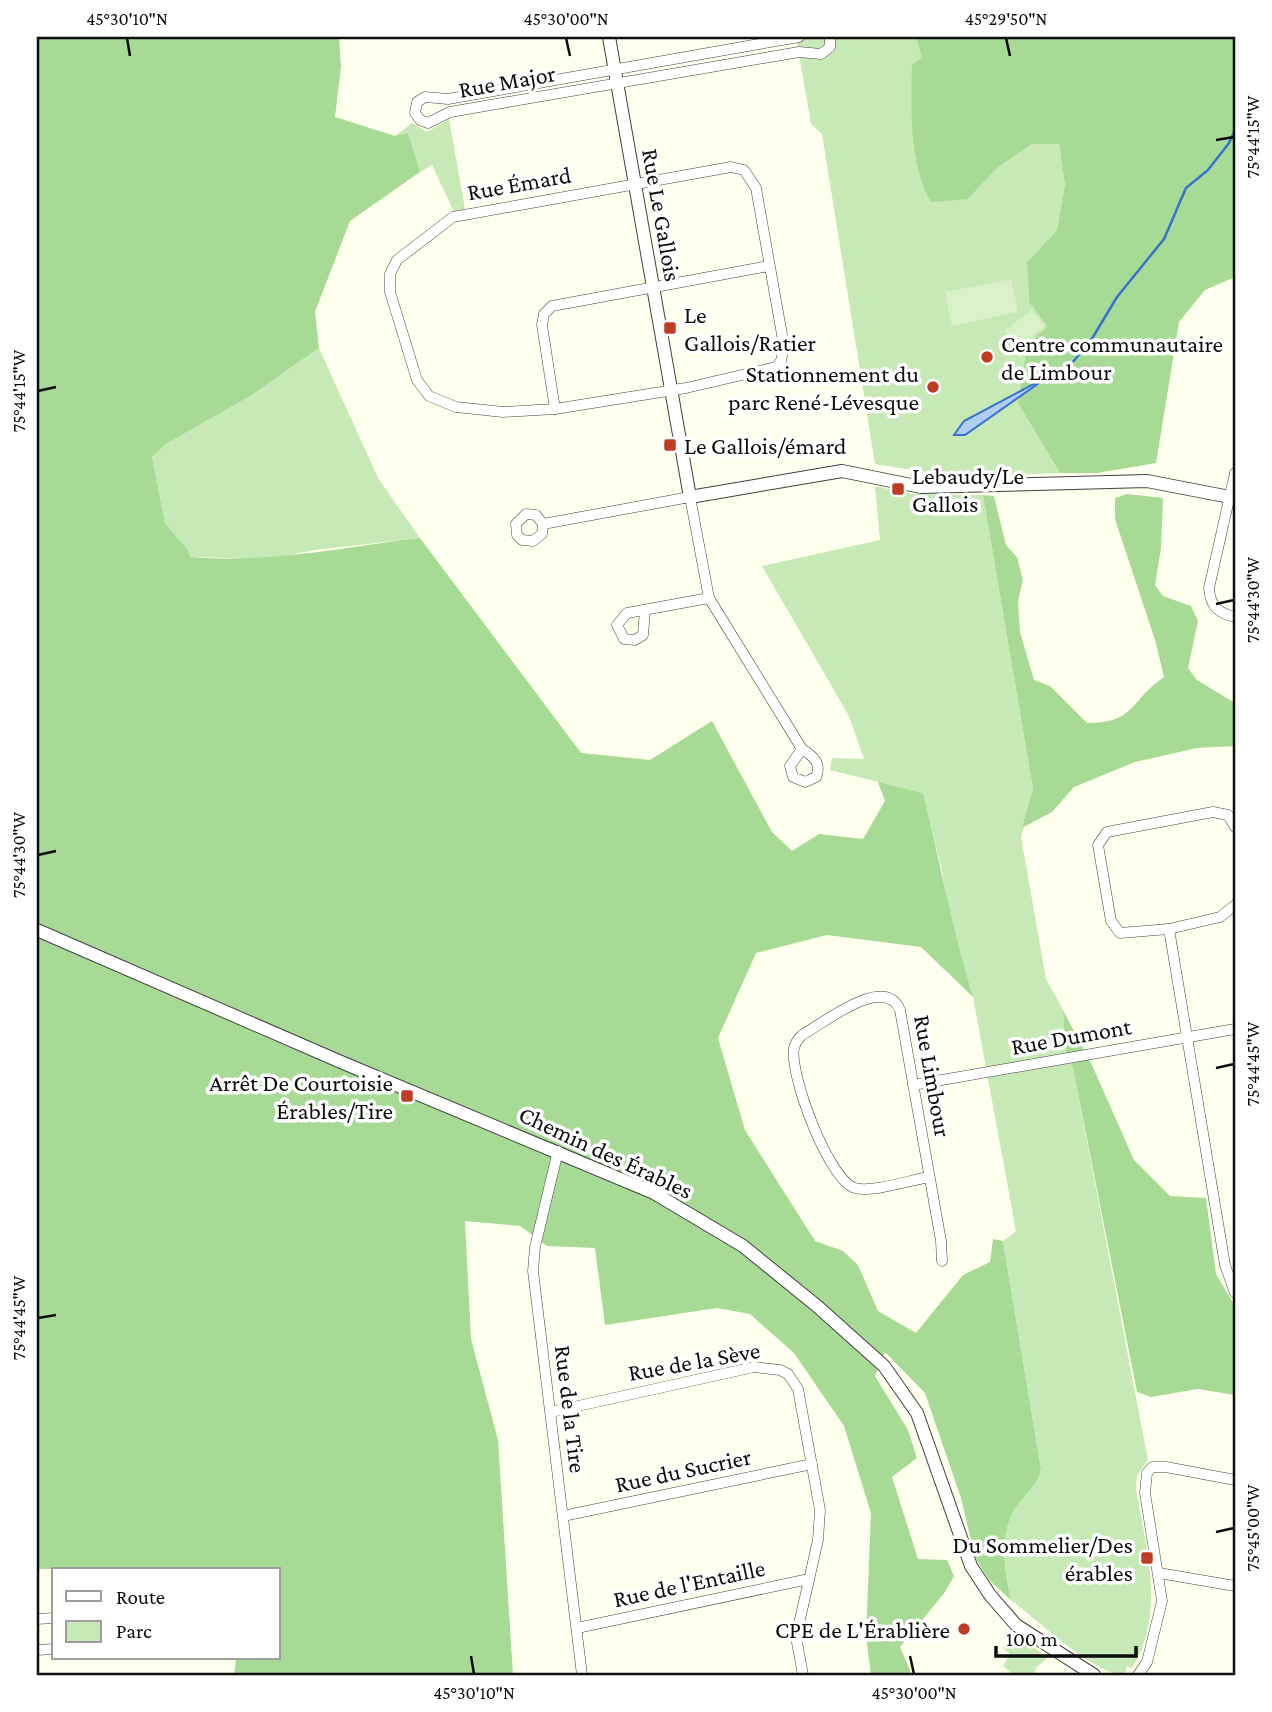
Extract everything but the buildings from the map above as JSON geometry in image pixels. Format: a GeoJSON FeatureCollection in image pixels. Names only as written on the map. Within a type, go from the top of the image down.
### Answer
{"type":"FeatureCollection","features":[{"type":"Feature","properties":{"kind":"street","name":"Rue Le Gallois"},"geometry":{"type":"LineString","coordinates":[[609,37],[709,598],[802,749]]}},
{"type":"Feature","properties":{"kind":"street","name":"Rue Major"},"geometry":{"type":"LineString","coordinates":[[799,37],[617,77],[450,112],[428,123],[419,120],[415,113],[417,102],[425,97],[448,99],[617,77],[799,52],[821,54],[831,47],[830,37]]}},
{"type":"Feature","properties":{"kind":"street","name":"Rue Émard"},"geometry":{"type":"LineString","coordinates":[[731,167],[744,170],[756,188],[784,345],[781,361],[776,367],[671,390],[555,409],[484,411],[456,407],[429,396],[412,368],[390,292],[392,266],[453,217],[635,184],[731,167]]}},
{"type":"Feature","properties":{"kind":"street"},"geometry":{"type":"LineString","coordinates":[[555,409],[542,334],[544,314],[559,303],[654,288],[769,265]]}},
{"type":"Feature","properties":{"kind":"street"},"geometry":{"type":"LineString","coordinates":[[543,524],[842,471],[921,487],[1147,481],[1233,498]]}},
{"type":"Feature","properties":{"kind":"street"},"geometry":{"type":"LineString","coordinates":[[1235,473],[1233,498],[1209,588],[1211,601],[1218,611],[1235,617]]}},
{"type":"Feature","properties":{"kind":"street"},"geometry":{"type":"LineString","coordinates":[[645,610],[709,598]]}},
{"type":"Feature","properties":{"kind":"street"},"geometry":{"type":"LineString","coordinates":[[1235,827],[1228,815],[1213,812],[1113,831],[1100,839],[1098,850],[1109,909],[1116,930],[1124,934],[1168,929],[1220,917],[1235,905]]}},
{"type":"Feature","properties":{"kind":"street"},"geometry":{"type":"LineString","coordinates":[[1168,929],[1225,1265],[1235,1293]]}},
{"type":"Feature","properties":{"kind":"street","name":"Chemin des Érables"},"geometry":{"type":"LineString","coordinates":[[37,930],[341,1062],[654,1193],[743,1246],[817,1306],[884,1366],[917,1413],[971,1566],[990,1595],[1016,1625],[1094,1675]]}},
{"type":"Feature","properties":{"kind":"street","name":"Rue Limbour"},"geometry":{"type":"LineString","coordinates":[[929,1177],[865,1189],[847,1184],[813,1129],[794,1057],[795,1045],[802,1035],[866,998],[887,996],[900,1010],[929,1177],[942,1261]]}},
{"type":"Feature","properties":{"kind":"street","name":"Rue Dumont"},"geometry":{"type":"LineString","coordinates":[[913,1085],[1235,1028]]}},
{"type":"Feature","properties":{"kind":"street","name":"Rue de la Tire"},"geometry":{"type":"LineString","coordinates":[[558,1151],[535,1247],[533,1271],[582,1675]]}},
{"type":"Feature","properties":{"kind":"street","name":"Rue de la Sève"},"geometry":{"type":"LineString","coordinates":[[551,1412],[754,1367],[773,1367],[788,1374],[798,1389],[821,1519],[796,1637],[803,1675]]}},
{"type":"Feature","properties":{"kind":"street","name":"Rue du Sucrier"},"geometry":{"type":"LineString","coordinates":[[563,1516],[812,1464]]}},
{"type":"Feature","properties":{"kind":"street"},"geometry":{"type":"LineString","coordinates":[[1138,1675],[1147,1662],[1162,1601],[1145,1493],[1148,1471],[1166,1467],[1235,1480]]}},
{"type":"Feature","properties":{"kind":"street"},"geometry":{"type":"LineString","coordinates":[[1159,1573],[1235,1586]]}},
{"type":"Feature","properties":{"kind":"street","name":"Rue de l'Entaille"},"geometry":{"type":"LineString","coordinates":[[577,1628],[809,1579]]}},
{"type":"Feature","properties":{"kind":"green space"},"geometry":{"type":"Polygon","coordinates":[[[37,37],[339,37],[341,67],[335,117],[395,136],[408,133],[420,172],[350,221],[315,312],[319,348],[252,395],[166,444],[152,457],[165,523],[188,550],[190,557],[219,559],[277,556],[420,538],[581,753],[650,760],[712,721],[772,832],[792,851],[819,834],[863,839],[885,801],[878,782],[923,793],[952,921],[973,997],[921,947],[827,935],[756,953],[718,1038],[745,1130],[815,1241],[843,1251],[858,1265],[878,1311],[916,1333],[963,1275],[990,1262],[993,1239],[1003,1241],[1041,1469],[1036,1482],[1019,1503],[1008,1524],[1004,1546],[1011,1600],[989,1580],[975,1557],[961,1498],[925,1393],[885,1352],[875,1376],[908,1430],[917,1458],[892,1477],[918,1559],[947,1560],[954,1576],[945,1592],[900,1647],[912,1675],[871,1675],[866,1636],[871,1513],[844,1426],[794,1353],[750,1314],[717,1308],[605,1325],[595,1248],[547,1246],[520,1226],[465,1221],[471,1339],[498,1440],[513,1675],[234,1675],[236,1660],[280,1660],[280,1568],[37,1569],[37,37]]]}},
{"type":"Feature","properties":{"kind":"green space"},"geometry":{"type":"Polygon","coordinates":[[[796,37],[916,37],[968,199],[996,169],[1032,144],[1059,144],[1065,185],[1057,230],[1027,262],[1029,302],[1047,326],[1027,346],[1018,403],[1060,473],[956,477],[875,464],[822,134],[811,124],[796,37]]]}},
{"type":"Feature","properties":{"kind":"green space"},"geometry":{"type":"Polygon","coordinates":[[[916,37],[1235,37],[1235,277],[1205,290],[1179,322],[1156,463],[1097,473],[1060,473],[1018,403],[1027,346],[1047,326],[1029,302],[1027,262],[1057,230],[1065,185],[1059,144],[1032,144],[996,169],[968,199],[931,202],[919,170],[913,135],[912,65],[922,58],[916,37]]]}},
{"type":"Feature","properties":{"kind":"green space"},"geometry":{"type":"Polygon","coordinates":[[[449,119],[465,209],[454,212],[432,165],[412,177],[395,136],[412,123],[427,132],[449,119]]]}},
{"type":"Feature","properties":{"kind":"green space"},"geometry":{"type":"Polygon","coordinates":[[[1011,279],[1018,312],[952,326],[945,292],[1011,279]]]}},
{"type":"Feature","properties":{"kind":"green space"},"geometry":{"type":"Polygon","coordinates":[[[1032,310],[1045,326],[1017,348],[1004,331],[1032,310]]]}},
{"type":"Feature","properties":{"kind":"green space"},"geometry":{"type":"Polygon","coordinates":[[[319,348],[378,478],[420,538],[315,550],[269,559],[190,557],[188,550],[165,523],[152,457],[166,444],[252,395],[319,348]]]}},
{"type":"Feature","properties":{"kind":"green space"},"geometry":{"type":"Polygon","coordinates":[[[875,486],[912,494],[983,495],[1033,789],[1021,837],[1046,979],[1063,1010],[1065,1046],[1073,1068],[1148,1460],[1137,1476],[1136,1489],[1148,1557],[1151,1603],[1142,1647],[1132,1668],[1127,1666],[1125,1675],[1113,1673],[1082,1656],[1011,1600],[1004,1546],[1008,1524],[1019,1503],[1036,1482],[1041,1469],[1003,1241],[1016,1231],[973,997],[953,933],[942,871],[923,793],[830,770],[832,758],[864,759],[849,716],[762,566],[880,540],[875,486]]]}},
{"type":"Feature","properties":{"kind":"green space"},"geometry":{"type":"Polygon","coordinates":[[[1127,494],[1163,498],[1161,548],[1155,585],[1163,596],[1191,606],[1198,621],[1188,668],[1197,680],[1235,703],[1235,746],[1197,748],[1135,762],[1074,787],[1052,812],[1022,828],[1033,789],[983,495],[994,496],[1006,545],[1017,557],[1023,580],[1018,601],[1020,632],[1034,680],[1050,686],[1087,723],[1103,722],[1124,715],[1164,677],[1156,643],[1115,519],[1115,498],[1127,494]]]}},
{"type":"Feature","properties":{"kind":"green space"},"geometry":{"type":"Polygon","coordinates":[[[1063,1010],[1092,1065],[1134,1160],[1170,1196],[1206,1198],[1216,1274],[1235,1306],[1235,1395],[1198,1389],[1151,1397],[1137,1392],[1073,1068],[1065,1046],[1063,1010]]]}},
{"type":"Feature","properties":{"kind":"green space"},"geometry":{"type":"Polygon","coordinates":[[[1008,1642],[1027,1642],[1047,1658],[1033,1675],[1009,1675],[1010,1672],[1003,1666],[1010,1654],[1003,1648],[1008,1642]]]}},
{"type":"Feature","properties":{"kind":"water"},"geometry":{"type":"Polygon","coordinates":[[[1049,376],[965,435],[954,435],[964,421],[1049,376]]]}},
{"type":"Feature","properties":{"kind":"waterway"},"geometry":{"type":"LineString","coordinates":[[1045,378],[1073,362],[1093,337],[1117,297],[1164,239],[1186,188],[1208,170],[1229,143],[1235,130]]}},
{"type":"Feature","properties":{"kind":"place","name":"Le Gallois/Ratier"},"geometry":{"type":"Point","coordinates":[670,328]}},
{"type":"Feature","properties":{"kind":"place","name":"Centre communautaire de Limbour"},"geometry":{"type":"Point","coordinates":[987,357]}},
{"type":"Feature","properties":{"kind":"place","name":"Stationnement du parc René-Lévesque"},"geometry":{"type":"Point","coordinates":[933,387]}},
{"type":"Feature","properties":{"kind":"place","name":"Le Gallois/émard"},"geometry":{"type":"Point","coordinates":[670,445]}},
{"type":"Feature","properties":{"kind":"place","name":"Lebaudy/Le Gallois"},"geometry":{"type":"Point","coordinates":[898,489]}},
{"type":"Feature","properties":{"kind":"place","name":"Arrêt De Courtoisie Érables/Tire"},"geometry":{"type":"Point","coordinates":[407,1096]}},
{"type":"Feature","properties":{"kind":"place","name":"Du Sommelier/Des érables"},"geometry":{"type":"Point","coordinates":[1147,1558]}},
{"type":"Feature","properties":{"kind":"place","name":"CPE de L'Érablière"},"geometry":{"type":"Point","coordinates":[964,1629]}}]}
